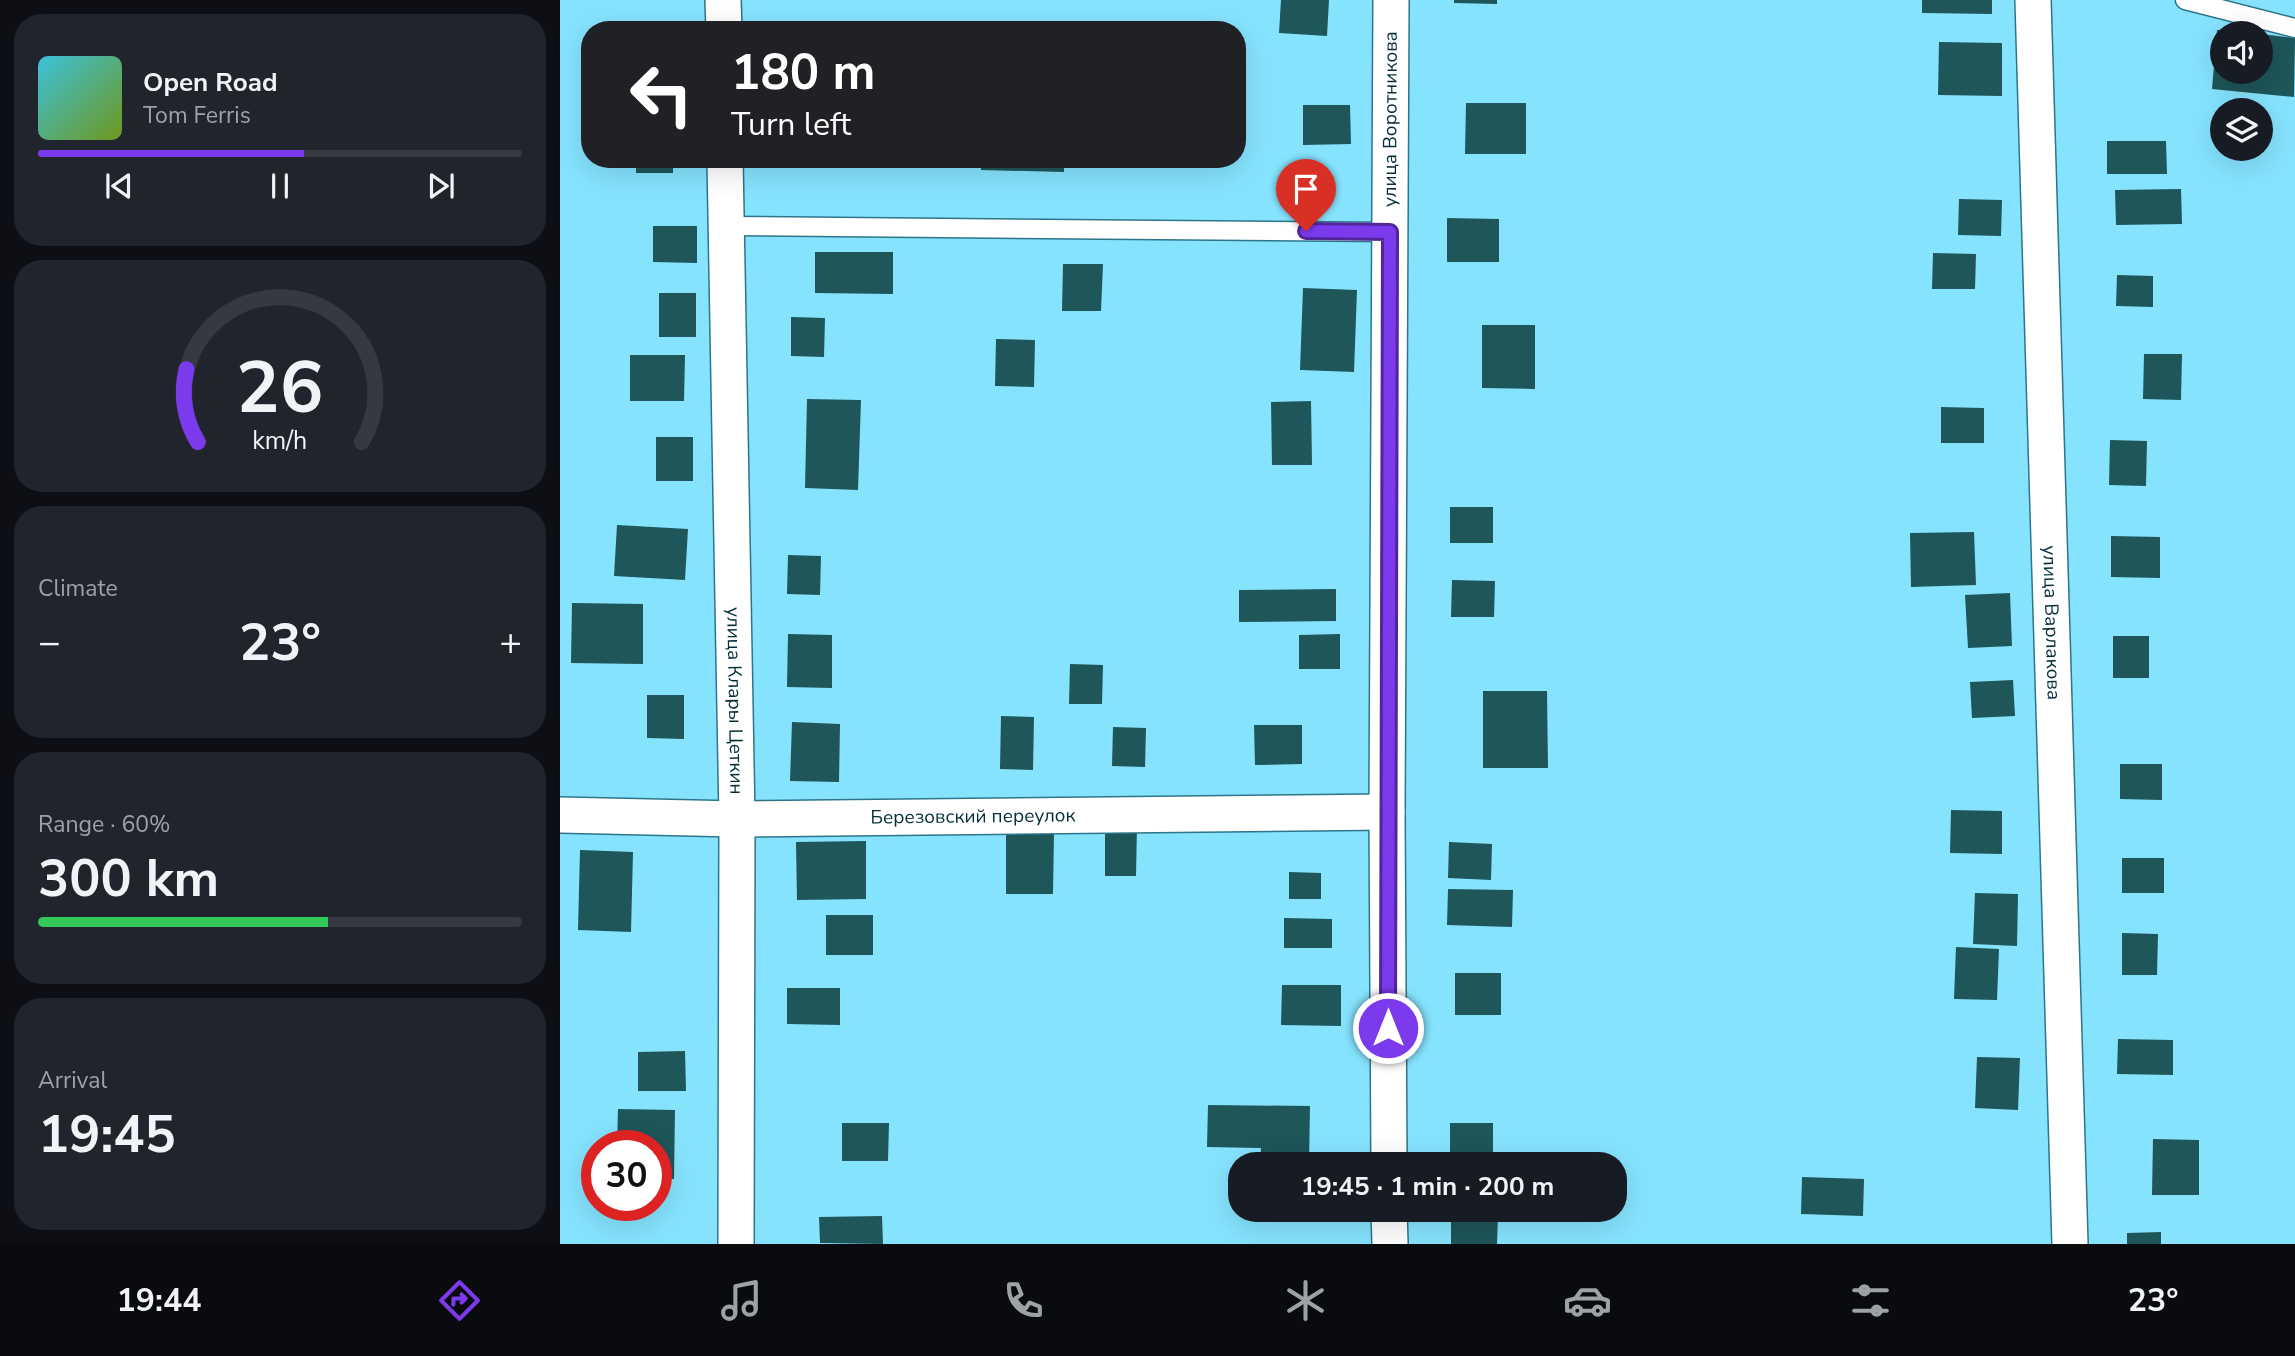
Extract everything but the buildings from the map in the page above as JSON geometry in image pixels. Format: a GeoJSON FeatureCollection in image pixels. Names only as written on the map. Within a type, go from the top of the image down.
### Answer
{"type":"FeatureCollection","features":[{"type":"Feature","properties":{"kind":"street"},"geometry":{"type":"LineString","coordinates":[[723,0],[724,21]]}},
{"type":"Feature","properties":{"kind":"street","name":"улица Воротникова"},"geometry":{"type":"LineString","coordinates":[[1389,1152],[1387,812],[1391,0]]}},
{"type":"Feature","properties":{"kind":"street","name":"улица Варлакова"},"geometry":{"type":"LineString","coordinates":[[2033,0],[2070,1244]]}},
{"type":"Feature","properties":{"kind":"street","name":"улица Клары Цеткин"},"geometry":{"type":"LineString","coordinates":[[725,168],[737,819],[736,1244]]}},
{"type":"Feature","properties":{"kind":"street","name":"Березовский переулок"},"geometry":{"type":"LineString","coordinates":[[560,815],[737,819],[1387,812]]}},
{"type":"Feature","properties":{"kind":"street"},"geometry":{"type":"LineString","coordinates":[[1390,1222],[1390,1244]]}},
{"type":"Feature","properties":{"kind":"lane"},"geometry":{"type":"LineString","coordinates":[[2185,0],[2295,28]]}},
{"type":"Feature","properties":{"kind":"lane"},"geometry":{"type":"LineString","coordinates":[[725,226],[1390,232]]}},
{"type":"Feature","properties":{"kind":"route"},"geometry":{"type":"LineString","coordinates":[[1306,231],[1390,232],[1388,1028]]}}]}
